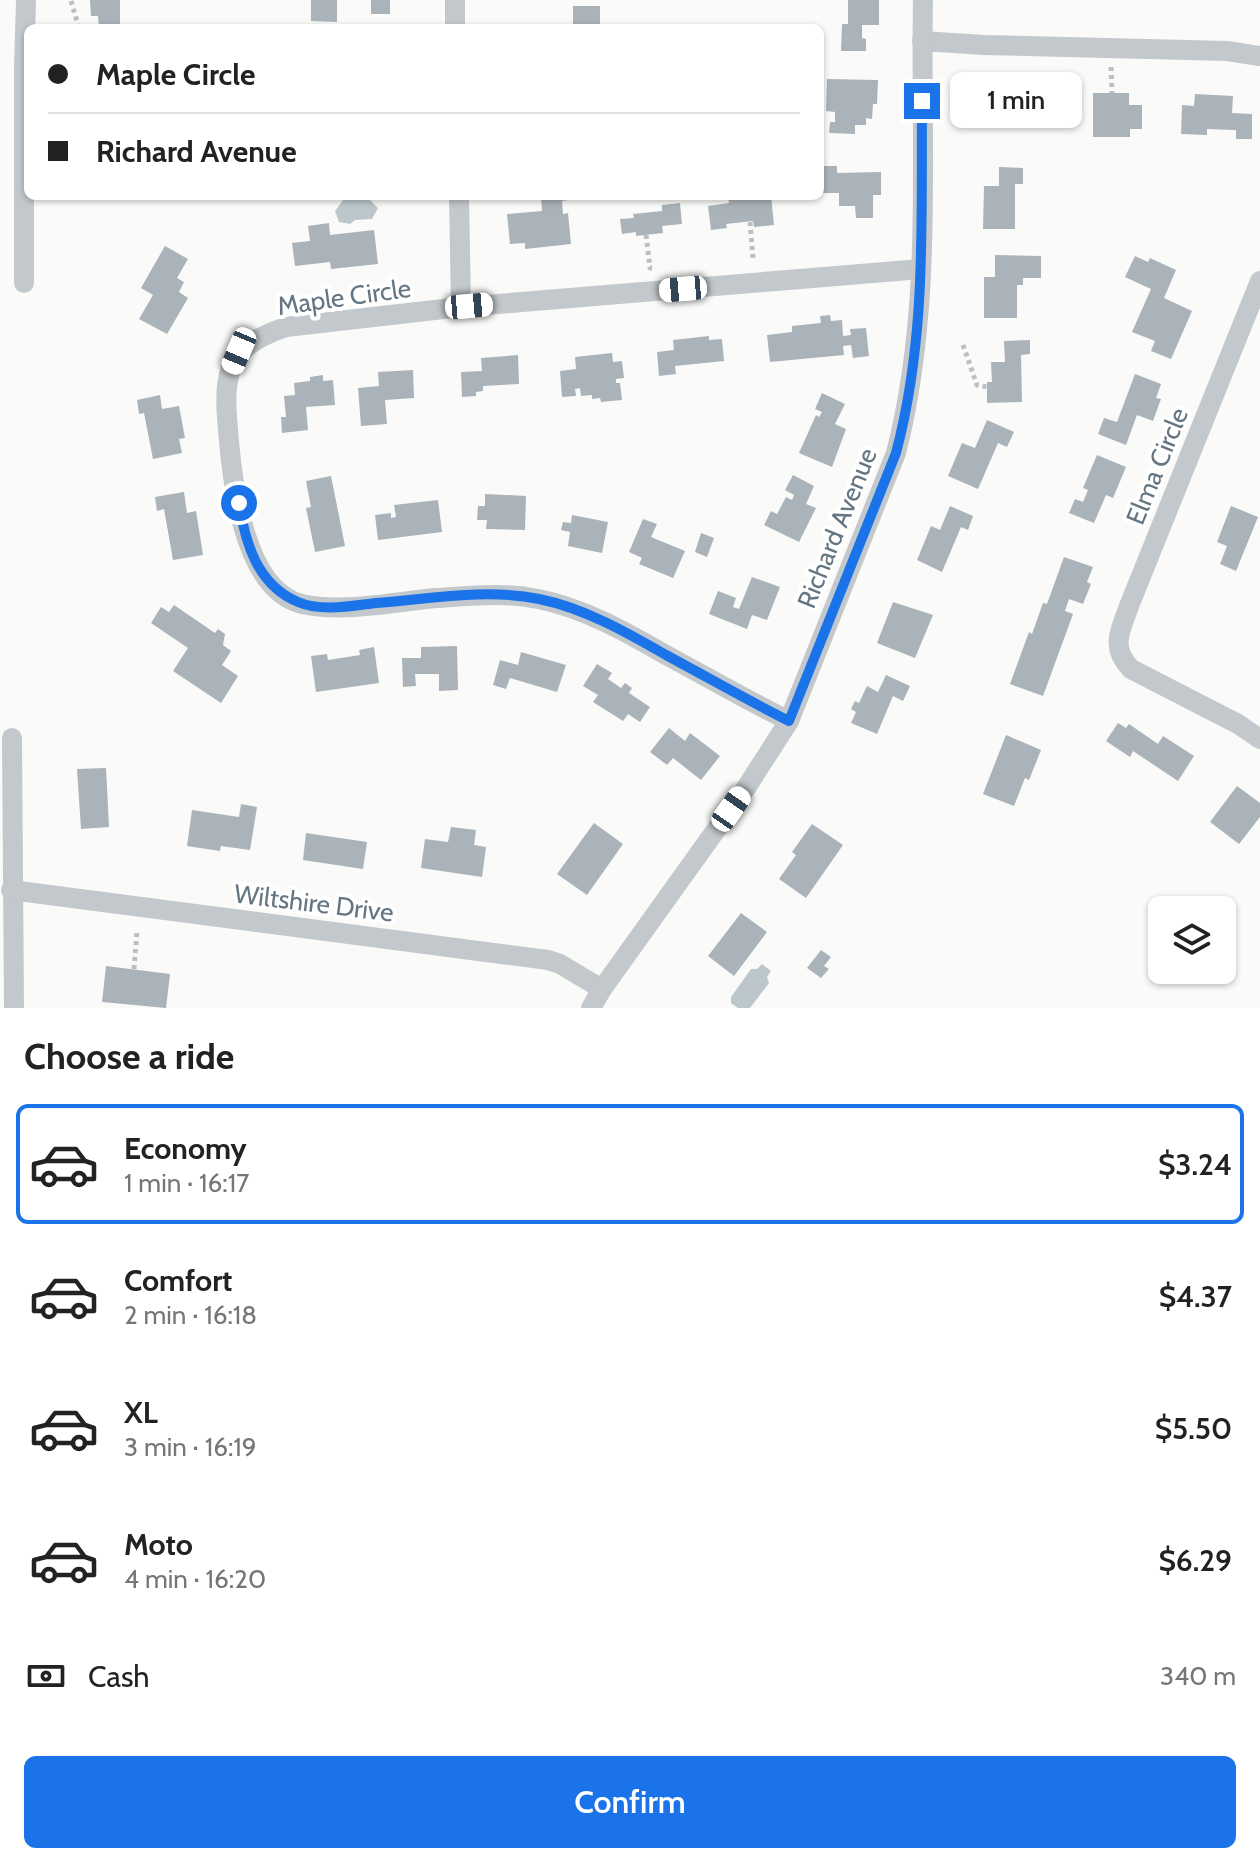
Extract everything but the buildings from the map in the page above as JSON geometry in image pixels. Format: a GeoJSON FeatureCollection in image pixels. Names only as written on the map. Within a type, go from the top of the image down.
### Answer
{"type":"FeatureCollection","features":[{"type":"Feature","properties":{"kind":"street"},"geometry":{"type":"LineString","coordinates":[[25,24],[26,0]]}},
{"type":"Feature","properties":{"kind":"street"},"geometry":{"type":"LineString","coordinates":[[455,0],[455,24]]}},
{"type":"Feature","properties":{"kind":"street","name":"Richard Avenue"},"geometry":{"type":"LineString","coordinates":[[591,1008],[746,788],[789,721],[896,453],[919,330],[923,0]]}},
{"type":"Feature","properties":{"kind":"street"},"geometry":{"type":"LineString","coordinates":[[922,41],[1227,51],[1260,56]]}},
{"type":"Feature","properties":{"kind":"street"},"geometry":{"type":"LineString","coordinates":[[24,80],[24,283]]}},
{"type":"Feature","properties":{"kind":"street"},"geometry":{"type":"LineString","coordinates":[[459,200],[461,307]]}},
{"type":"Feature","properties":{"kind":"street","name":"Maple Circle"},"geometry":{"type":"LineString","coordinates":[[789,721],[622,630],[572,608],[540,599],[494,593],[335,607],[301,603],[280,593],[254,560],[243,526],[228,432],[226,401],[230,373],[239,351],[260,336],[286,327],[461,307],[921,269]]}},
{"type":"Feature","properties":{"kind":"street","name":"Elma Circle"},"geometry":{"type":"LineString","coordinates":[[1260,281],[1117,641],[1121,658],[1131,669],[1238,724],[1260,739]]}},
{"type":"Feature","properties":{"kind":"street"},"geometry":{"type":"LineString","coordinates":[[12,738],[14,1008]]}},
{"type":"Feature","properties":{"kind":"street","name":"Wiltshire Drive"},"geometry":{"type":"LineString","coordinates":[[11,890],[548,960],[602,989]]}},
{"type":"Feature","properties":{"kind":"path"},"geometry":{"type":"LineString","coordinates":[[71,1],[78,24]]}},
{"type":"Feature","properties":{"kind":"path"},"geometry":{"type":"LineString","coordinates":[[1111,66],[1112,93]]}},
{"type":"Feature","properties":{"kind":"path"},"geometry":{"type":"LineString","coordinates":[[750,222],[753,258]]}},
{"type":"Feature","properties":{"kind":"path"},"geometry":{"type":"LineString","coordinates":[[646,235],[650,268],[665,267]]}},
{"type":"Feature","properties":{"kind":"path"},"geometry":{"type":"LineString","coordinates":[[963,345],[977,385],[987,387]]}},
{"type":"Feature","properties":{"kind":"path"},"geometry":{"type":"LineString","coordinates":[[134,969],[137,932]]}},
{"type":"Feature","properties":{"kind":"shaded area"},"geometry":{"type":"Polygon","coordinates":[[[343,200],[370,200],[378,208],[372,219],[355,220],[350,224],[339,222],[335,211],[343,200]]]}},
{"type":"Feature","properties":{"kind":"shaded area"},"geometry":{"type":"Polygon","coordinates":[[[762,964],[771,971],[767,977],[769,983],[750,1008],[738,1008],[731,1003],[731,997],[751,969],[757,969],[762,964]]]}},
{"type":"Feature","properties":{"kind":"route"},"geometry":{"type":"LineString","coordinates":[[239,503],[254,560],[263,575],[280,593],[301,603],[335,607],[494,593],[540,599],[572,608],[622,630],[789,721],[896,453],[906,412],[919,330],[922,101]]}}]}
